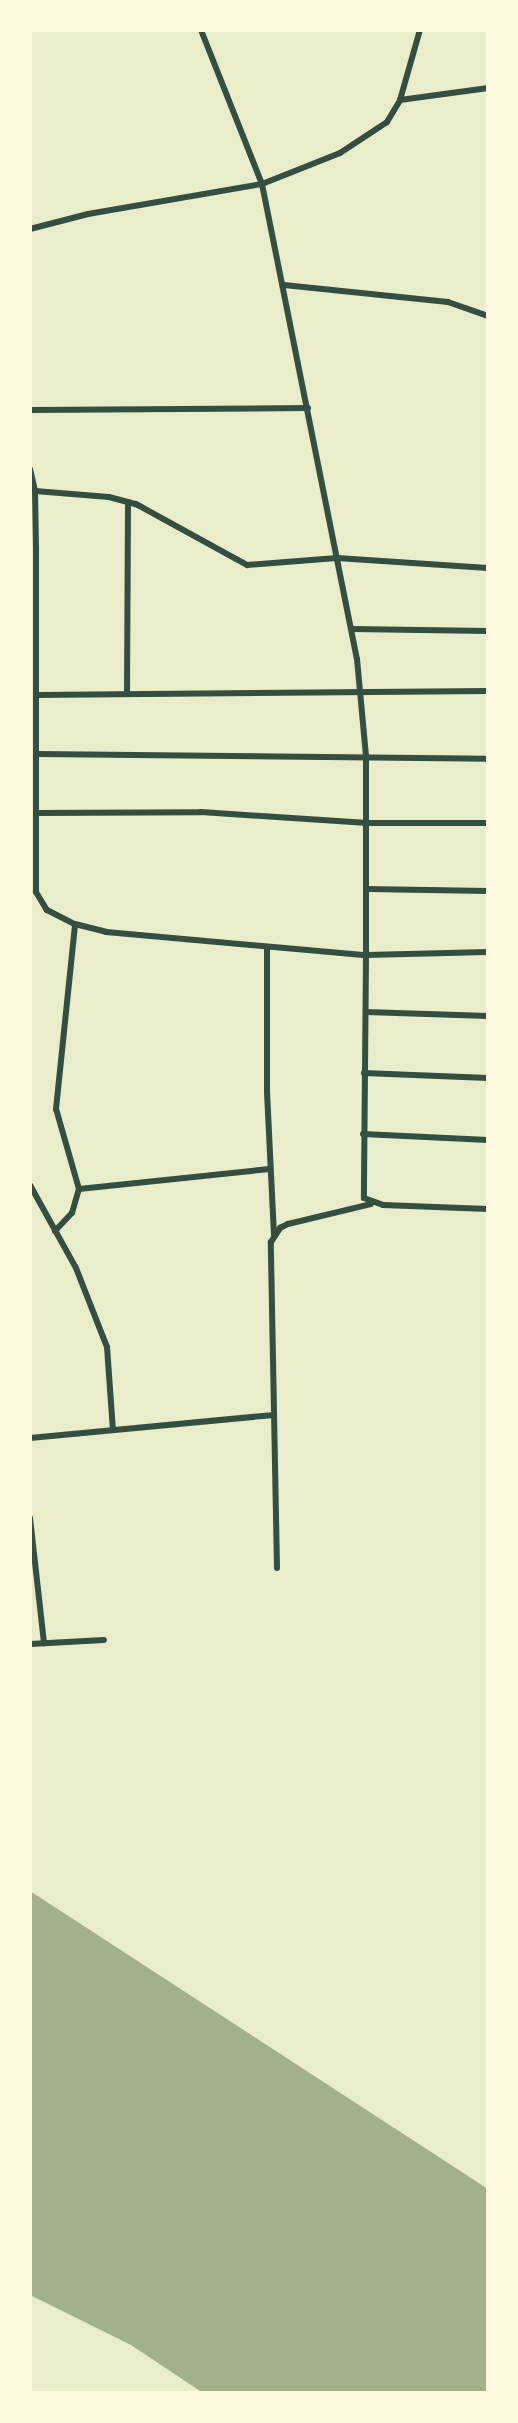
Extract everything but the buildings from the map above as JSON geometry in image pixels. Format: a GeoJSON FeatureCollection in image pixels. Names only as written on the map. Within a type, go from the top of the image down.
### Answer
{"type":"FeatureCollection","features":[{"type":"Feature","properties":{"kind":"street"},"geometry":{"type":"LineString","coordinates":[[201,30],[262,184],[284,285],[363,694],[368,823],[364,1198],[371,1204]]}},
{"type":"Feature","properties":{"kind":"street"},"geometry":{"type":"LineString","coordinates":[[30,229],[88,214],[262,184],[365,140],[387,123],[400,100],[420,30]]}},
{"type":"Feature","properties":{"kind":"street"},"geometry":{"type":"LineString","coordinates":[[400,100],[488,88]]}},
{"type":"Feature","properties":{"kind":"street"},"geometry":{"type":"LineString","coordinates":[[284,285],[448,302],[488,316]]}},
{"type":"Feature","properties":{"kind":"street"},"geometry":{"type":"LineString","coordinates":[[30,410],[308,408]]}},
{"type":"Feature","properties":{"kind":"street"},"geometry":{"type":"LineString","coordinates":[[30,469],[35,490],[33,637],[37,694],[37,813],[33,892],[47,910],[75,924],[106,932],[366,955],[488,952]]}},
{"type":"Feature","properties":{"kind":"street"},"geometry":{"type":"LineString","coordinates":[[35,490],[128,502],[150,510],[247,565],[337,558],[488,567]]}},
{"type":"Feature","properties":{"kind":"street"},"geometry":{"type":"LineString","coordinates":[[127,693],[128,502]]}},
{"type":"Feature","properties":{"kind":"street"},"geometry":{"type":"LineString","coordinates":[[352,629],[488,631]]}},
{"type":"Feature","properties":{"kind":"street"},"geometry":{"type":"LineString","coordinates":[[37,694],[363,694],[488,691]]}},
{"type":"Feature","properties":{"kind":"street"},"geometry":{"type":"LineString","coordinates":[[37,754],[488,759]]}},
{"type":"Feature","properties":{"kind":"street"},"geometry":{"type":"LineString","coordinates":[[37,813],[201,812],[368,823],[488,823]]}},
{"type":"Feature","properties":{"kind":"street"},"geometry":{"type":"LineString","coordinates":[[367,889],[488,891]]}},
{"type":"Feature","properties":{"kind":"street"},"geometry":{"type":"LineString","coordinates":[[55,1231],[72,1214],[79,1189],[56,1109],[75,924]]}},
{"type":"Feature","properties":{"kind":"street"},"geometry":{"type":"LineString","coordinates":[[267,947],[270,1168],[274,1235],[277,1568]]}},
{"type":"Feature","properties":{"kind":"street"},"geometry":{"type":"LineString","coordinates":[[366,1012],[488,1016]]}},
{"type":"Feature","properties":{"kind":"street"},"geometry":{"type":"LineString","coordinates":[[364,1073],[488,1078]]}},
{"type":"Feature","properties":{"kind":"street"},"geometry":{"type":"LineString","coordinates":[[363,1134],[488,1140]]}},
{"type":"Feature","properties":{"kind":"street"},"geometry":{"type":"LineString","coordinates":[[79,1189],[270,1168]]}},
{"type":"Feature","properties":{"kind":"street"},"geometry":{"type":"LineString","coordinates":[[30,1185],[76,1268],[107,1347],[113,1430]]}},
{"type":"Feature","properties":{"kind":"street"},"geometry":{"type":"LineString","coordinates":[[274,1235],[296,1221],[371,1204],[488,1209]]}},
{"type":"Feature","properties":{"kind":"street"},"geometry":{"type":"LineString","coordinates":[[30,1438],[274,1415]]}},
{"type":"Feature","properties":{"kind":"street"},"geometry":{"type":"LineString","coordinates":[[30,1518],[44,1643]]}},
{"type":"Feature","properties":{"kind":"street"},"geometry":{"type":"LineString","coordinates":[[30,1644],[104,1640]]}},
{"type":"Feature","properties":{"kind":"shaded area"},"geometry":{"type":"Polygon","coordinates":[[[30,1891],[488,2189],[488,2393],[203,2393],[131,2345],[30,2295],[30,1891]]]}}]}
